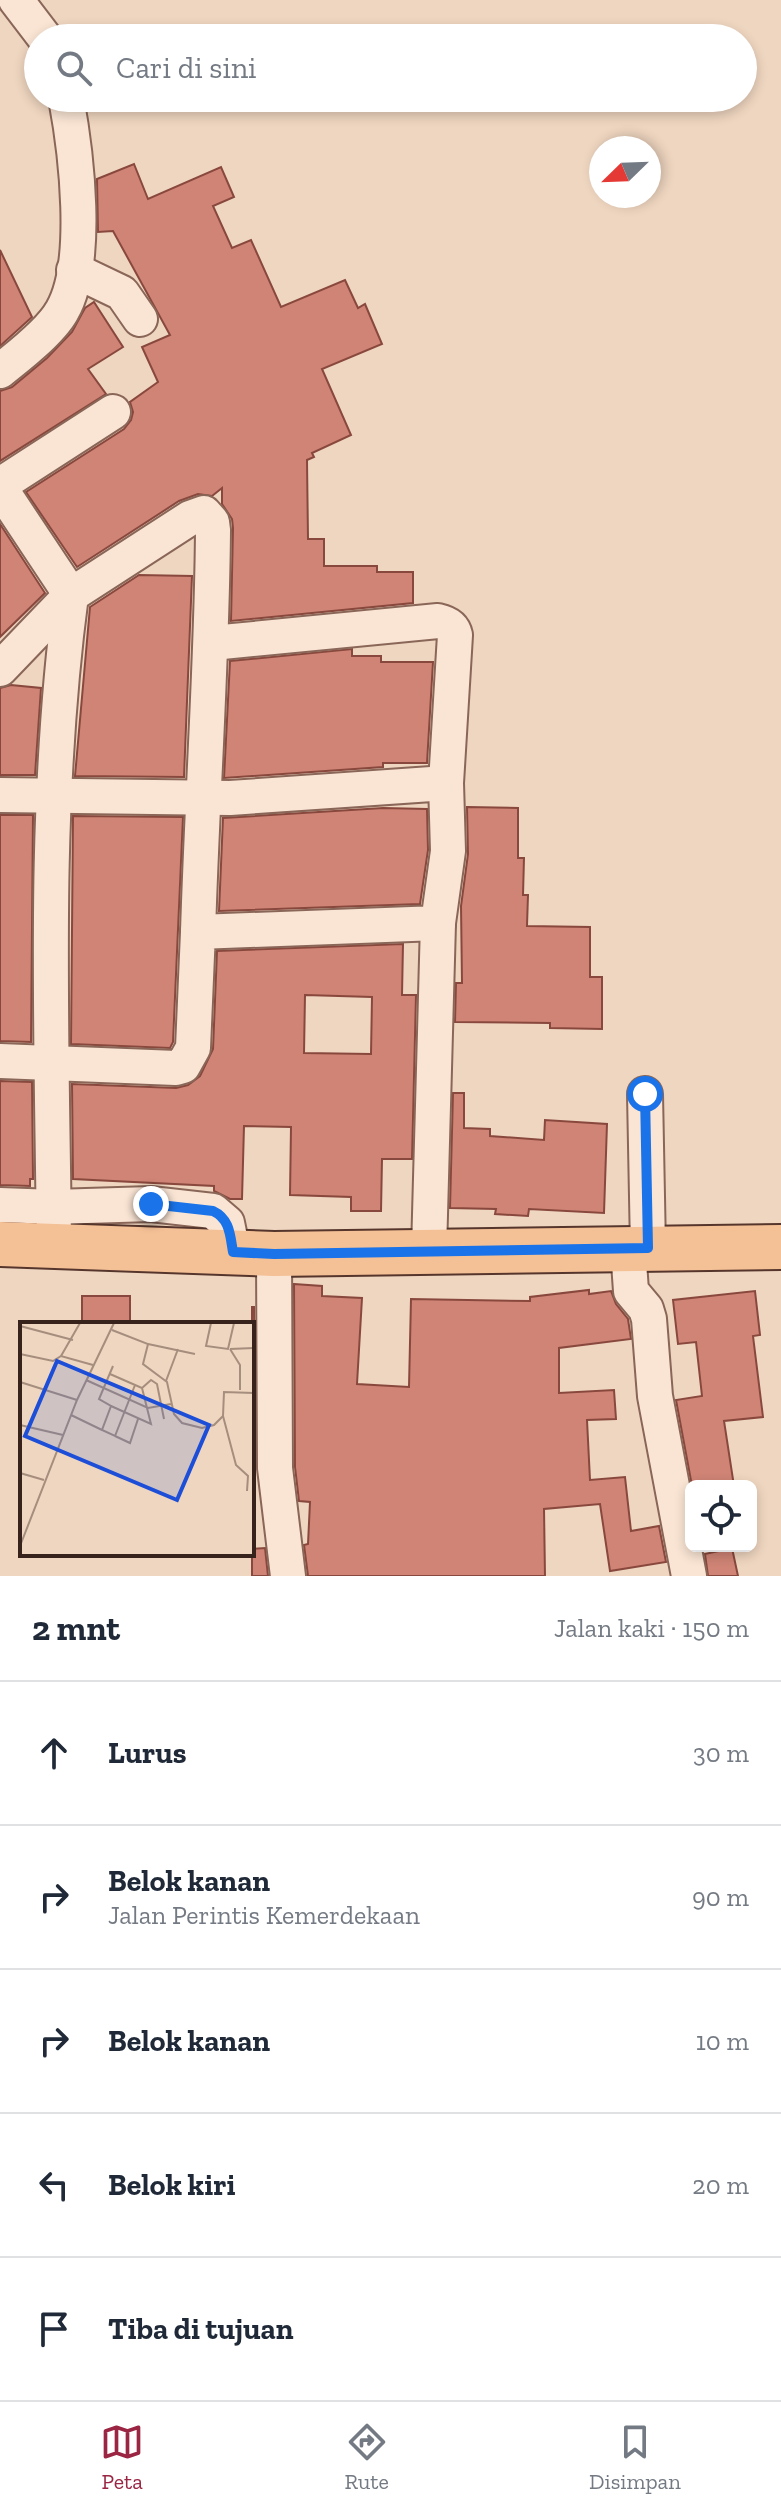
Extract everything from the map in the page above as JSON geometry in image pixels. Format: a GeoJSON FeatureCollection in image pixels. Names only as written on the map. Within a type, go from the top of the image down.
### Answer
{"type":"FeatureCollection","features":[{"type":"Feature","properties":{"kind":"main road"},"geometry":{"type":"LineString","coordinates":[[0,1244],[54,1226],[254,1253],[781,1247]]}},
{"type":"Feature","properties":{"kind":"street"},"geometry":{"type":"LineString","coordinates":[[16,0],[34,24]]}},
{"type":"Feature","properties":{"kind":"street"},"geometry":{"type":"LineString","coordinates":[[0,371],[27,350],[62,312],[74,270],[78,245],[76,163],[68,112]]}},
{"type":"Feature","properties":{"kind":"street"},"geometry":{"type":"LineString","coordinates":[[74,270],[122,293],[140,319]]}},
{"type":"Feature","properties":{"kind":"street"},"geometry":{"type":"LineString","coordinates":[[0,1205],[54,1226],[52,795],[61,672],[71,595],[0,487],[113,412]]}},
{"type":"Feature","properties":{"kind":"street"},"geometry":{"type":"LineString","coordinates":[[0,1061],[176,1068],[183,1066],[193,1048],[202,798],[212,643],[212,522],[204,513],[190,518],[71,595],[1,669]]}},
{"type":"Feature","properties":{"kind":"street"},"geometry":{"type":"LineString","coordinates":[[212,643],[438,621],[454,629],[446,783],[448,851],[438,923],[429,1251]]}},
{"type":"Feature","properties":{"kind":"street"},"geometry":{"type":"LineString","coordinates":[[1,669],[61,672]]}},
{"type":"Feature","properties":{"kind":"street"},"geometry":{"type":"LineString","coordinates":[[0,795],[202,798],[446,783]]}},
{"type":"Feature","properties":{"kind":"street"},"geometry":{"type":"LineString","coordinates":[[198,932],[438,923]]}},
{"type":"Feature","properties":{"kind":"street"},"geometry":{"type":"LineString","coordinates":[[645,1094],[638,1248],[631,1291],[643,1303],[649,1319],[655,1396],[689,1576]]}},
{"type":"Feature","properties":{"kind":"street"},"geometry":{"type":"LineString","coordinates":[[254,1253],[288,1576]]}},
{"type":"Feature","properties":{"kind":"building"},"geometry":{"type":"Polygon","coordinates":[[[134,164],[148,199],[221,167],[234,197],[213,206],[232,248],[251,240],[281,307],[345,280],[358,308],[365,304],[382,344],[322,369],[351,435],[312,453],[314,457],[307,460],[308,539],[324,539],[324,566],[377,566],[377,572],[413,572],[413,603],[231,621],[233,528],[232,519],[222,504],[222,488],[212,496],[198,494],[179,501],[77,567],[26,492],[124,429],[133,412],[130,402],[158,382],[142,347],[170,335],[113,231],[98,232],[97,179],[134,164]]]}},
{"type":"Feature","properties":{"kind":"building"},"geometry":{"type":"Polygon","coordinates":[[[0,250],[32,317],[0,346],[0,250]]]}},
{"type":"Feature","properties":{"kind":"building"},"geometry":{"type":"Polygon","coordinates":[[[94,302],[123,347],[88,369],[106,394],[0,461],[0,391],[12,387],[47,358],[72,332],[85,308],[94,302]]]}},
{"type":"Feature","properties":{"kind":"building"},"geometry":{"type":"Polygon","coordinates":[[[0,524],[45,593],[0,637],[0,524]]]}},
{"type":"Feature","properties":{"kind":"building"},"geometry":{"type":"Polygon","coordinates":[[[139,575],[192,576],[184,777],[75,776],[90,607],[139,575]]]}},
{"type":"Feature","properties":{"kind":"building"},"geometry":{"type":"Polygon","coordinates":[[[352,649],[352,656],[381,656],[381,662],[433,662],[427,763],[383,763],[383,767],[224,778],[230,661],[352,649]]]}},
{"type":"Feature","properties":{"kind":"building"},"geometry":{"type":"Polygon","coordinates":[[[11,685],[41,688],[35,775],[0,775],[0,688],[11,685]]]}},
{"type":"Feature","properties":{"kind":"building"},"geometry":{"type":"Polygon","coordinates":[[[467,807],[518,808],[518,858],[524,858],[523,895],[528,895],[527,926],[590,927],[590,977],[602,977],[602,1029],[550,1028],[550,1023],[455,1022],[456,983],[462,983],[461,906],[468,854],[467,807]]]}},
{"type":"Feature","properties":{"kind":"building"},"geometry":{"type":"Polygon","coordinates":[[[383,808],[427,809],[428,850],[420,904],[219,911],[223,818],[383,808]]]}},
{"type":"Feature","properties":{"kind":"building"},"geometry":{"type":"Polygon","coordinates":[[[0,815],[33,815],[31,1042],[0,1041],[0,815]]]}},
{"type":"Feature","properties":{"kind":"building"},"geometry":{"type":"Polygon","coordinates":[[[73,816],[183,817],[173,1042],[170,1048],[71,1044],[73,816]]]}},
{"type":"Feature","properties":{"kind":"building"},"geometry":{"type":"Polygon","coordinates":[[[403,944],[402,995],[416,995],[412,1159],[382,1159],[381,1211],[351,1211],[351,1197],[290,1195],[291,1127],[244,1126],[242,1199],[230,1199],[214,1191],[214,1186],[73,1179],[72,1084],[176,1088],[188,1085],[200,1076],[213,1049],[217,951],[403,944]],[[305,995],[304,1053],[371,1054],[372,997],[305,995]]]}},
{"type":"Feature","properties":{"kind":"building"},"geometry":{"type":"Polygon","coordinates":[[[0,1081],[32,1082],[33,1179],[30,1179],[30,1186],[0,1185],[0,1081]]]}},
{"type":"Feature","properties":{"kind":"building"},"geometry":{"type":"Polygon","coordinates":[[[453,1093],[464,1093],[464,1128],[490,1129],[490,1136],[544,1140],[545,1120],[607,1124],[604,1213],[529,1209],[528,1216],[495,1214],[496,1209],[450,1208],[453,1093]]]}},
{"type":"Feature","properties":{"kind":"building"},"geometry":{"type":"Polygon","coordinates":[[[294,1284],[322,1286],[322,1296],[362,1298],[357,1384],[409,1387],[411,1299],[530,1301],[530,1297],[589,1290],[589,1294],[611,1291],[616,1304],[628,1319],[631,1339],[559,1348],[559,1393],[614,1390],[616,1419],[587,1420],[590,1480],[625,1477],[631,1531],[659,1526],[666,1562],[610,1571],[600,1504],[544,1509],[545,1576],[308,1576],[304,1545],[308,1544],[310,1502],[299,1501],[295,1467],[294,1284]]]}},
{"type":"Feature","properties":{"kind":"building"},"geometry":{"type":"Polygon","coordinates":[[[755,1291],[760,1335],[753,1336],[763,1417],[724,1421],[733,1480],[691,1480],[676,1400],[702,1396],[696,1342],[678,1344],[673,1300],[755,1291]]]}},
{"type":"Feature","properties":{"kind":"building"},"geometry":{"type":"Polygon","coordinates":[[[82,1296],[130,1296],[130,1322],[82,1322],[82,1296]]]}},
{"type":"Feature","properties":{"kind":"building"},"geometry":{"type":"Polygon","coordinates":[[[254,1307],[255,1424],[254,1322],[254,1307]]]}},
{"type":"Feature","properties":{"kind":"building"},"geometry":{"type":"Polygon","coordinates":[[[265,1548],[268,1576],[252,1576],[254,1549],[265,1548]]]}},
{"type":"Feature","properties":{"kind":"building"},"geometry":{"type":"Polygon","coordinates":[[[733,1552],[738,1576],[708,1576],[705,1554],[733,1552]]]}},
{"type":"Feature","properties":{"kind":"route"},"geometry":{"type":"LineString","coordinates":[[151,1204],[219,1214],[227,1223],[233,1252],[648,1248],[645,1094]]}}]}
